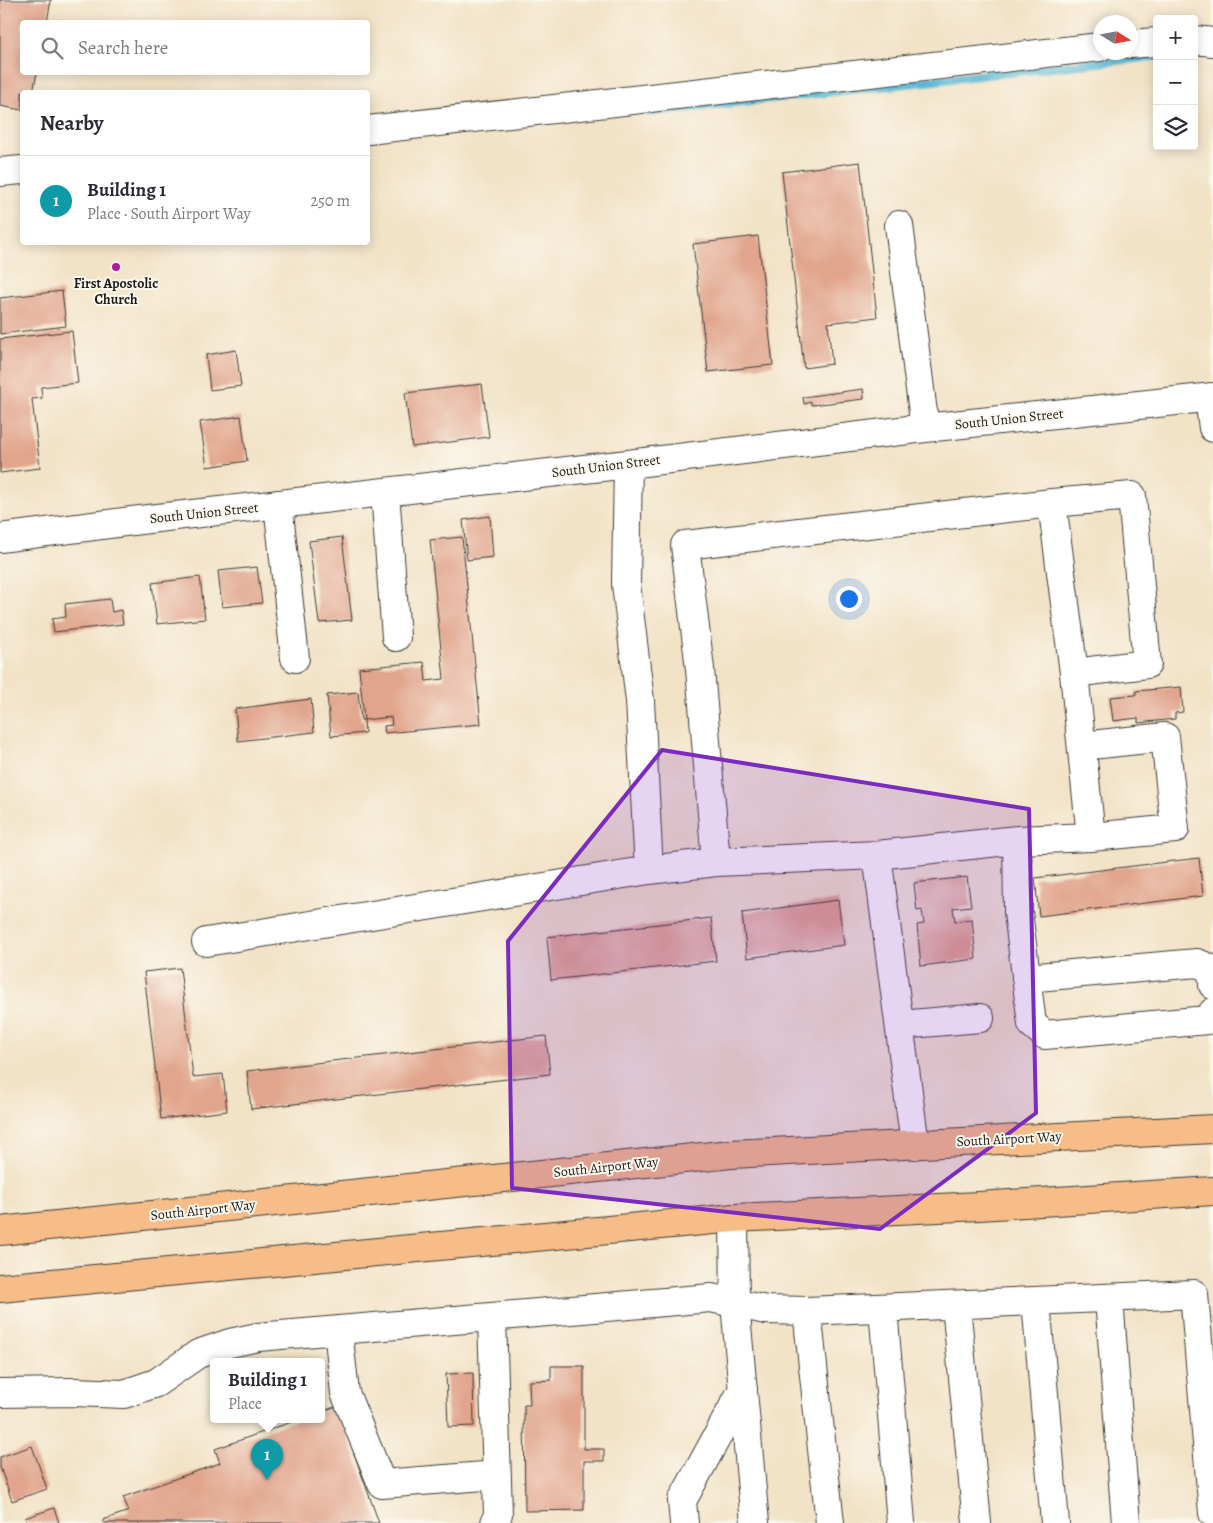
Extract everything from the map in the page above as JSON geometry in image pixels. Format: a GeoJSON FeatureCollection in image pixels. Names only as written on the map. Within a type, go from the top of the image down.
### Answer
{"type":"FeatureCollection","features":[{"type":"Feature","properties":{"kind":"main road","name":"South Airport Way"},"geometry":{"type":"LineString","coordinates":[[0,1231],[731,1154],[1213,1129]]}},
{"type":"Feature","properties":{"kind":"main road"},"geometry":{"type":"LineString","coordinates":[[0,1288],[734,1218],[979,1206],[1213,1191]]}},
{"type":"Feature","properties":{"kind":"street"},"geometry":{"type":"LineString","coordinates":[[1198,40],[1213,42]]}},
{"type":"Feature","properties":{"kind":"street"},"geometry":{"type":"LineString","coordinates":[[1138,43],[1153,42]]}},
{"type":"Feature","properties":{"kind":"street"},"geometry":{"type":"LineString","coordinates":[[370,130],[1093,48]]}},
{"type":"Feature","properties":{"kind":"street"},"geometry":{"type":"LineString","coordinates":[[0,172],[20,170]]}},
{"type":"Feature","properties":{"kind":"street"},"geometry":{"type":"LineString","coordinates":[[899,225],[925,428]]}},
{"type":"Feature","properties":{"kind":"street"},"geometry":{"type":"LineString","coordinates":[[1211,398],[1213,428]]}},
{"type":"Feature","properties":{"kind":"street","name":"South Union Street"},"geometry":{"type":"LineString","coordinates":[[0,538],[925,428],[1211,398]]}},
{"type":"Feature","properties":{"kind":"street"},"geometry":{"type":"LineString","coordinates":[[628,464],[626,584],[640,701],[649,870]]}},
{"type":"Feature","properties":{"kind":"street"},"geometry":{"type":"LineString","coordinates":[[385,492],[396,637]]}},
{"type":"Feature","properties":{"kind":"street"},"geometry":{"type":"LineString","coordinates":[[716,862],[700,669],[685,545],[1052,503],[1132,496],[1147,664],[1074,673]]}},
{"type":"Feature","properties":{"kind":"street"},"geometry":{"type":"LineString","coordinates":[[1052,503],[1074,673],[1091,836]]}},
{"type":"Feature","properties":{"kind":"street"},"geometry":{"type":"LineString","coordinates":[[278,504],[295,658]]}},
{"type":"Feature","properties":{"kind":"street"},"geometry":{"type":"LineString","coordinates":[[206,942],[649,870],[716,862],[877,855],[1016,840],[1174,829],[1165,737],[1082,746]]}},
{"type":"Feature","properties":{"kind":"street"},"geometry":{"type":"LineString","coordinates":[[1016,840],[1018,912],[1032,1024],[1045,1035],[1207,1020],[1213,1012]]}},
{"type":"Feature","properties":{"kind":"street"},"geometry":{"type":"LineString","coordinates":[[877,855],[915,1144]]}},
{"type":"Feature","properties":{"kind":"street"},"geometry":{"type":"LineString","coordinates":[[1026,978],[1197,963],[1212,969],[1213,985]]}},
{"type":"Feature","properties":{"kind":"street"},"geometry":{"type":"LineString","coordinates":[[900,1024],[980,1018]]}},
{"type":"Feature","properties":{"kind":"street"},"geometry":{"type":"LineString","coordinates":[[734,1218],[735,1304],[755,1523]]}},
{"type":"Feature","properties":{"kind":"street"},"geometry":{"type":"LineString","coordinates":[[0,1393],[74,1392],[124,1394],[156,1383],[198,1354],[230,1343],[258,1337],[711,1298],[766,1310],[807,1311],[1194,1294],[1213,1513]]}},
{"type":"Feature","properties":{"kind":"street"},"geometry":{"type":"LineString","coordinates":[[1109,1298],[1126,1523]]}},
{"type":"Feature","properties":{"kind":"street"},"geometry":{"type":"LineString","coordinates":[[1036,1301],[1055,1523]]}},
{"type":"Feature","properties":{"kind":"street"},"geometry":{"type":"LineString","coordinates":[[956,1305],[977,1523]]}},
{"type":"Feature","properties":{"kind":"street"},"geometry":{"type":"LineString","coordinates":[[882,1308],[901,1523]]}},
{"type":"Feature","properties":{"kind":"street"},"geometry":{"type":"LineString","coordinates":[[807,1311],[830,1523]]}},
{"type":"Feature","properties":{"kind":"street"},"geometry":{"type":"LineString","coordinates":[[492,1317],[498,1514],[495,1523]]}},
{"type":"Feature","properties":{"kind":"street"},"geometry":{"type":"LineString","coordinates":[[338,1330],[345,1393],[382,1484],[497,1475]]}},
{"type":"Feature","properties":{"kind":"street"},"geometry":{"type":"LineString","coordinates":[[684,1523],[682,1501],[743,1389]]}},
{"type":"Feature","properties":{"kind":"highlighted area"},"geometry":{"type":"Polygon","coordinates":[[[662,750],[1029,809],[1036,1113],[880,1229],[512,1188],[508,941],[662,750]]]}},
{"type":"Feature","properties":{"kind":"building"},"geometry":{"type":"Polygon","coordinates":[[[0,0],[51,0],[47,20],[20,20],[20,75],[36,75],[33,90],[20,90],[20,110],[0,106],[0,0]]]}},
{"type":"Feature","properties":{"kind":"building"},"geometry":{"type":"Polygon","coordinates":[[[860,162],[877,317],[828,323],[832,364],[804,368],[782,172],[860,162]]]}},
{"type":"Feature","properties":{"kind":"building"},"geometry":{"type":"Polygon","coordinates":[[[758,236],[773,365],[708,372],[693,244],[758,236]]]}},
{"type":"Feature","properties":{"kind":"building"},"geometry":{"type":"Polygon","coordinates":[[[62,291],[66,326],[0,334],[0,298],[62,291]]]}},
{"type":"Feature","properties":{"kind":"building"},"geometry":{"type":"Polygon","coordinates":[[[72,331],[78,383],[41,387],[42,398],[32,399],[40,468],[0,473],[0,339],[72,331]]]}},
{"type":"Feature","properties":{"kind":"building"},"geometry":{"type":"Polygon","coordinates":[[[236,350],[241,386],[210,390],[206,355],[236,350]]]}},
{"type":"Feature","properties":{"kind":"building"},"geometry":{"type":"Polygon","coordinates":[[[482,384],[489,437],[412,447],[405,393],[482,384]]]}},
{"type":"Feature","properties":{"kind":"building"},"geometry":{"type":"Polygon","coordinates":[[[863,389],[864,399],[812,405],[811,402],[804,404],[803,397],[863,389]]]}},
{"type":"Feature","properties":{"kind":"building"},"geometry":{"type":"Polygon","coordinates":[[[241,416],[247,461],[207,467],[200,422],[241,416]]]}},
{"type":"Feature","properties":{"kind":"building"},"geometry":{"type":"Polygon","coordinates":[[[490,516],[493,557],[467,560],[463,520],[490,516]]]}},
{"type":"Feature","properties":{"kind":"building"},"geometry":{"type":"Polygon","coordinates":[[[342,537],[352,620],[319,623],[309,541],[342,537]]]}},
{"type":"Feature","properties":{"kind":"building"},"geometry":{"type":"Polygon","coordinates":[[[462,537],[481,724],[385,733],[384,726],[392,725],[391,717],[364,720],[359,668],[424,662],[426,681],[444,679],[430,540],[462,537]]]}},
{"type":"Feature","properties":{"kind":"building"},"geometry":{"type":"Polygon","coordinates":[[[257,567],[262,603],[222,607],[218,571],[257,567]]]}},
{"type":"Feature","properties":{"kind":"building"},"geometry":{"type":"Polygon","coordinates":[[[200,577],[205,619],[157,624],[152,583],[200,577]]]}},
{"type":"Feature","properties":{"kind":"building"},"geometry":{"type":"Polygon","coordinates":[[[110,599],[112,612],[121,610],[123,624],[54,632],[52,619],[66,617],[65,604],[110,599]]]}},
{"type":"Feature","properties":{"kind":"building"},"geometry":{"type":"Polygon","coordinates":[[[1181,687],[1183,712],[1175,713],[1175,719],[1138,723],[1138,718],[1113,721],[1110,697],[1136,695],[1136,691],[1181,687]]]}},
{"type":"Feature","properties":{"kind":"building"},"geometry":{"type":"Polygon","coordinates":[[[358,692],[361,720],[364,720],[365,733],[331,736],[327,695],[358,692]]]}},
{"type":"Feature","properties":{"kind":"building"},"geometry":{"type":"Polygon","coordinates":[[[311,699],[314,732],[238,741],[235,709],[311,699]]]}},
{"type":"Feature","properties":{"kind":"building"},"geometry":{"type":"Polygon","coordinates":[[[1199,858],[1203,896],[1039,916],[1035,878],[1199,858]]]}},
{"type":"Feature","properties":{"kind":"building"},"geometry":{"type":"Polygon","coordinates":[[[967,877],[971,906],[953,908],[955,921],[972,919],[976,959],[921,966],[917,925],[924,924],[922,910],[917,911],[914,883],[967,877]]]}},
{"type":"Feature","properties":{"kind":"building"},"geometry":{"type":"Polygon","coordinates":[[[838,900],[844,945],[747,958],[742,913],[838,900]]]}},
{"type":"Feature","properties":{"kind":"building"},"geometry":{"type":"Polygon","coordinates":[[[711,918],[716,961],[551,980],[547,937],[711,918]]]}},
{"type":"Feature","properties":{"kind":"building"},"geometry":{"type":"Polygon","coordinates":[[[180,968],[193,1077],[223,1074],[227,1111],[161,1119],[144,972],[180,968]]]}},
{"type":"Feature","properties":{"kind":"building"},"geometry":{"type":"Polygon","coordinates":[[[546,1036],[550,1074],[251,1109],[247,1071],[546,1036]]]}},
{"type":"Feature","properties":{"kind":"building"},"geometry":{"type":"Polygon","coordinates":[[[551,1366],[584,1366],[584,1449],[604,1449],[604,1461],[584,1461],[584,1510],[525,1511],[524,1405],[530,1405],[529,1381],[551,1380],[551,1366]]]}},
{"type":"Feature","properties":{"kind":"building"},"geometry":{"type":"Polygon","coordinates":[[[473,1373],[474,1426],[448,1427],[446,1374],[473,1373]]]}},
{"type":"Feature","properties":{"kind":"building"},"geometry":{"type":"Polygon","coordinates":[[[337,1406],[379,1523],[104,1523],[103,1520],[129,1511],[123,1497],[220,1463],[215,1449],[289,1423],[325,1423],[325,1410],[337,1406]]]}},
{"type":"Feature","properties":{"kind":"building"},"geometry":{"type":"Polygon","coordinates":[[[32,1446],[47,1489],[12,1501],[0,1467],[0,1457],[32,1446]]]}},
{"type":"Feature","properties":{"kind":"building"},"geometry":{"type":"Polygon","coordinates":[[[54,1508],[59,1523],[27,1523],[25,1518],[54,1508]]]}},
{"type":"Feature","properties":{"kind":"waterway"},"geometry":{"type":"LineString","coordinates":[[648,112],[1153,56]]}},
{"type":"Feature","properties":{"kind":"place","name":"First Apostolic Church"},"geometry":{"type":"Point","coordinates":[116,267]}},
{"type":"Feature","properties":{"kind":"place","name":"Building 1"},"geometry":{"type":"Point","coordinates":[267,1480]}}]}
